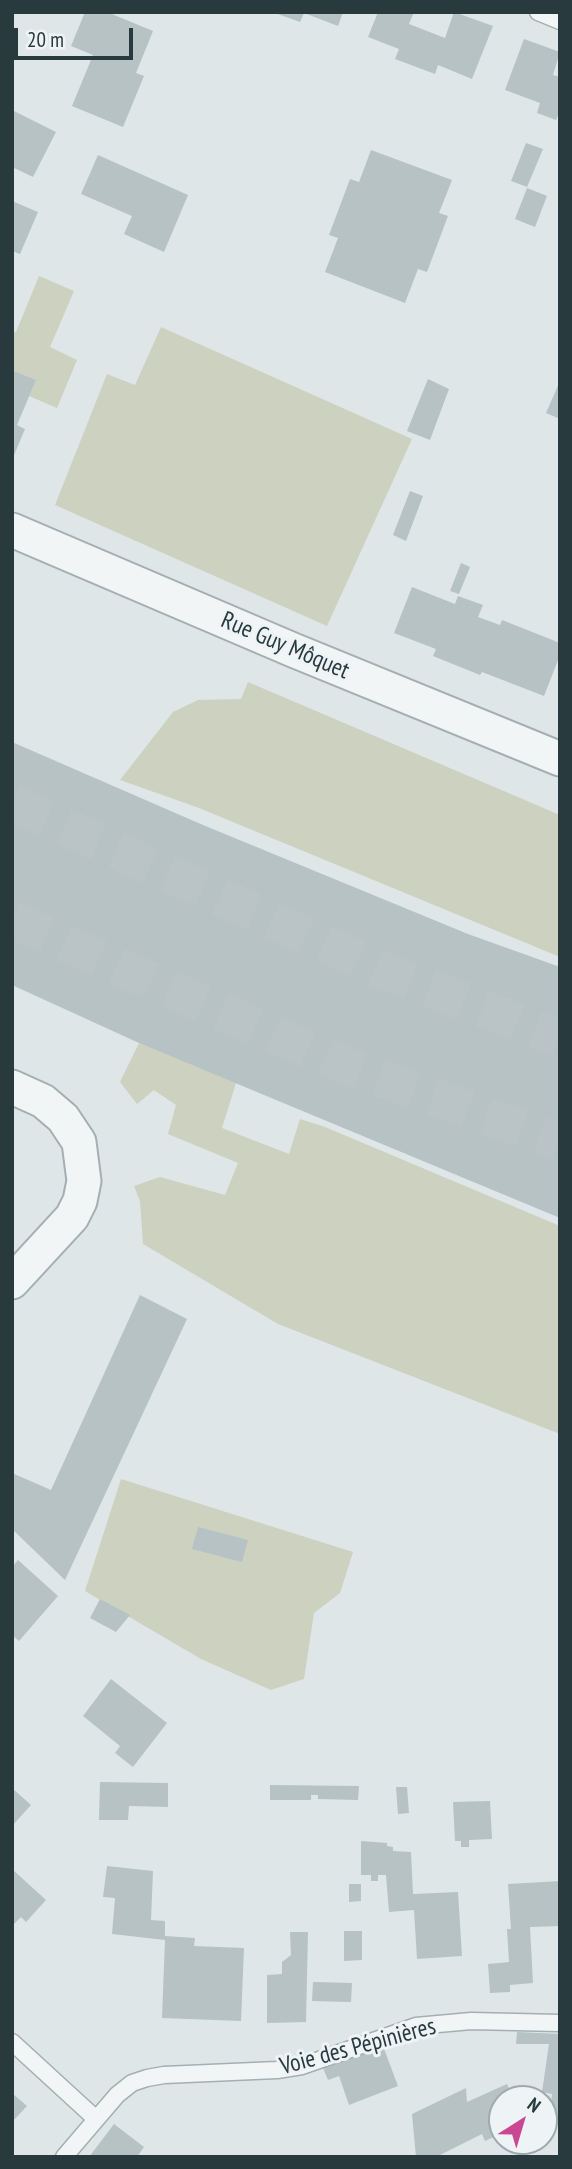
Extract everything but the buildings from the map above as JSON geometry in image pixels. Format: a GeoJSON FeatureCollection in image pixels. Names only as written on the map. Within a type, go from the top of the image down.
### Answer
{"type":"FeatureCollection","features":[{"type":"Feature","properties":{"kind":"street","name":"Rue Guy Môquet"},"geometry":{"type":"LineString","coordinates":[[12,530],[293,650],[560,759]]}},
{"type":"Feature","properties":{"kind":"street"},"geometry":{"type":"LineString","coordinates":[[12,1087],[43,1101],[63,1118],[79,1142],[84,1181],[80,1201],[72,1217],[12,1282]]}},
{"type":"Feature","properties":{"kind":"lane"},"geometry":{"type":"LineString","coordinates":[[538,12],[560,21]]}},
{"type":"Feature","properties":{"kind":"lane","name":"Voie des Pépinières"},"geometry":{"type":"LineString","coordinates":[[64,2157],[117,2095],[132,2084],[147,2078],[302,2066],[416,2026],[471,2021],[560,2023]]}},
{"type":"Feature","properties":{"kind":"lane"},"geometry":{"type":"LineString","coordinates":[[12,2042],[96,2119]]}},
{"type":"Feature","properties":{"kind":"green space"},"geometry":{"type":"Polygon","coordinates":[[[39,276],[74,291],[50,347],[77,360],[57,408],[29,396],[36,380],[12,370],[12,331],[16,332],[39,276]]]}},
{"type":"Feature","properties":{"kind":"green space"},"geometry":{"type":"Polygon","coordinates":[[[161,327],[412,439],[327,626],[55,505],[107,374],[135,385],[161,327]]]}},
{"type":"Feature","properties":{"kind":"green space"},"geometry":{"type":"Polygon","coordinates":[[[248,682],[560,815],[560,957],[199,808],[120,780],[173,712],[198,700],[241,699],[248,682]]]}},
{"type":"Feature","properties":{"kind":"green space"},"geometry":{"type":"Polygon","coordinates":[[[139,1043],[236,1083],[222,1128],[289,1154],[300,1119],[325,1127],[560,1226],[560,1434],[278,1324],[143,1244],[140,1201],[134,1186],[160,1177],[225,1195],[238,1163],[168,1134],[176,1105],[154,1090],[137,1104],[120,1082],[139,1043]]]}},
{"type":"Feature","properties":{"kind":"green space"},"geometry":{"type":"Polygon","coordinates":[[[121,1479],[353,1552],[340,1593],[314,1613],[304,1679],[271,1690],[201,1659],[85,1591],[121,1479]]]}},
{"type":"Feature","properties":{"kind":"tunnel"},"geometry":{"type":"LineString","coordinates":[[12,803],[387,972],[560,1038]]}},
{"type":"Feature","properties":{"kind":"tunnel"},"geometry":{"type":"LineString","coordinates":[[12,920],[344,1065],[560,1142]]}}]}
